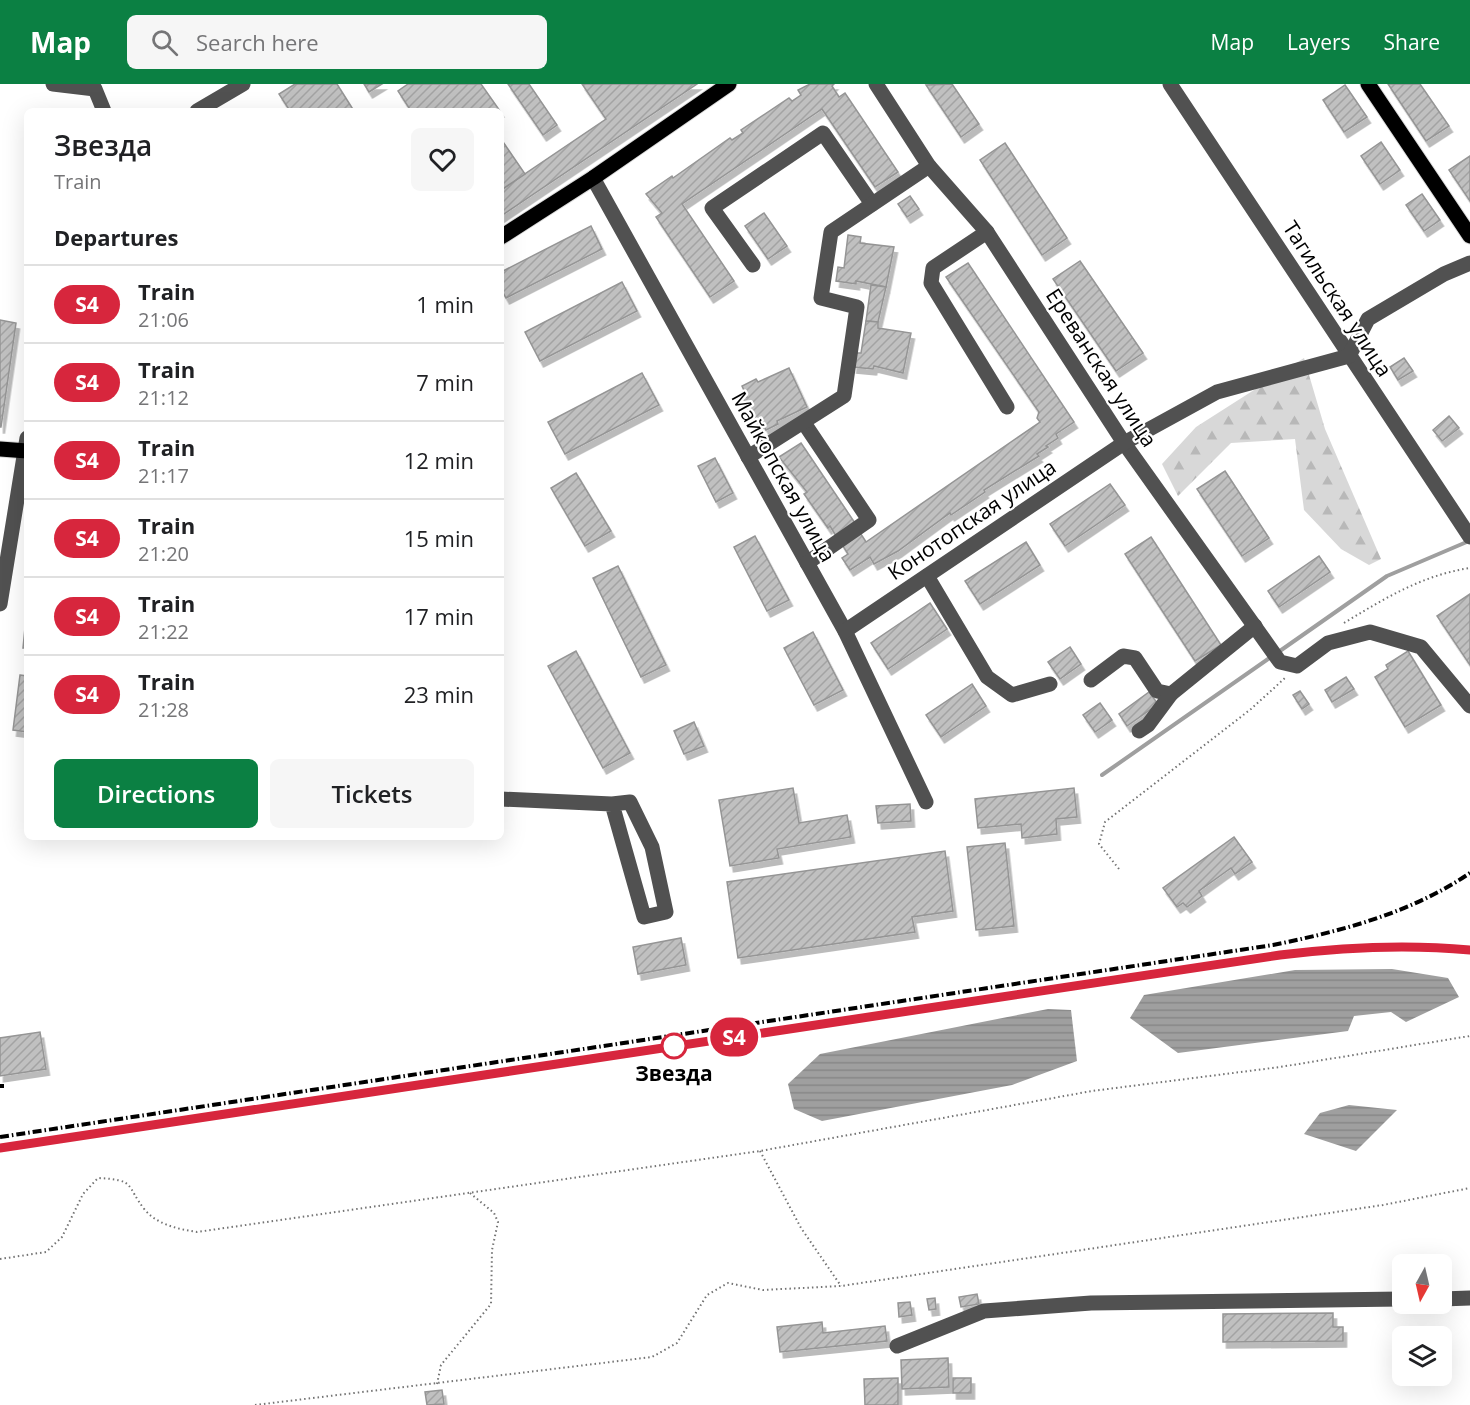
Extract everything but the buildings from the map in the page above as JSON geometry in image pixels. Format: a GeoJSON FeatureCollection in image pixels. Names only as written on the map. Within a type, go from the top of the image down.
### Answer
{"type":"FeatureCollection","features":[{"type":"Feature","properties":{"kind":"main road"},"geometry":{"type":"LineString","coordinates":[[504,235],[593,178],[729,84]]}},
{"type":"Feature","properties":{"kind":"main road"},"geometry":{"type":"LineString","coordinates":[[1368,84],[1470,236]]}},
{"type":"Feature","properties":{"kind":"main road"},"geometry":{"type":"LineString","coordinates":[[0,449],[24,447]]}},
{"type":"Feature","properties":{"kind":"street"},"geometry":{"type":"LineString","coordinates":[[53,84],[95,89],[103,108]]}},
{"type":"Feature","properties":{"kind":"street"},"geometry":{"type":"LineString","coordinates":[[201,108],[243,84]]}},
{"type":"Feature","properties":{"kind":"street","name":"Ереванская улица"},"geometry":{"type":"LineString","coordinates":[[876,84],[929,166],[987,232],[1124,443],[1280,662],[1297,666]]}},
{"type":"Feature","properties":{"kind":"street","name":"Тагильская улица"},"geometry":{"type":"LineString","coordinates":[[1170,84],[1470,537]]}},
{"type":"Feature","properties":{"kind":"street"},"geometry":{"type":"LineString","coordinates":[[753,265],[712,208],[824,133],[872,204]]}},
{"type":"Feature","properties":{"kind":"street"},"geometry":{"type":"LineString","coordinates":[[748,457],[844,396],[857,307],[821,298],[831,232],[929,166]]}},
{"type":"Feature","properties":{"kind":"street","name":"Майкопская улица"},"geometry":{"type":"LineString","coordinates":[[593,178],[845,631],[926,802]]}},
{"type":"Feature","properties":{"kind":"street"},"geometry":{"type":"LineString","coordinates":[[987,232],[933,268],[931,283],[1007,406]]}},
{"type":"Feature","properties":{"kind":"street"},"geometry":{"type":"LineString","coordinates":[[1349,356],[1368,318],[1444,274],[1470,263]]}},
{"type":"Feature","properties":{"kind":"street","name":"Конотопская улица"},"geometry":{"type":"LineString","coordinates":[[845,631],[1124,443],[1217,392],[1349,356]]}},
{"type":"Feature","properties":{"kind":"street"},"geometry":{"type":"LineString","coordinates":[[804,423],[869,520],[807,563]]}},
{"type":"Feature","properties":{"kind":"street"},"geometry":{"type":"LineString","coordinates":[[0,604],[24,459]]}},
{"type":"Feature","properties":{"kind":"street"},"geometry":{"type":"LineString","coordinates":[[927,576],[987,677],[1012,695],[1050,684]]}},
{"type":"Feature","properties":{"kind":"street"},"geometry":{"type":"LineString","coordinates":[[1139,731],[1148,725],[1171,694],[1255,626]]}},
{"type":"Feature","properties":{"kind":"street"},"geometry":{"type":"LineString","coordinates":[[1297,666],[1328,643],[1370,632],[1421,647],[1470,706]]}},
{"type":"Feature","properties":{"kind":"street"},"geometry":{"type":"LineString","coordinates":[[1091,680],[1123,656],[1135,658],[1157,691],[1171,694]]}},
{"type":"Feature","properties":{"kind":"street"},"geometry":{"type":"LineString","coordinates":[[504,798],[612,804],[630,802],[652,847],[666,912],[644,917],[612,804]]}},
{"type":"Feature","properties":{"kind":"street"},"geometry":{"type":"LineString","coordinates":[[1452,1299],[1470,1298]]}},
{"type":"Feature","properties":{"kind":"street"},"geometry":{"type":"LineString","coordinates":[[897,1346],[984,1311],[1091,1303],[1392,1299]]}},
{"type":"Feature","properties":{"kind":"path"},"geometry":{"type":"LineString","coordinates":[[1328,643],[1335,629],[1394,592],[1443,572],[1470,568]]}},
{"type":"Feature","properties":{"kind":"path"},"geometry":{"type":"LineString","coordinates":[[1119,868],[1099,844],[1105,822],[1251,709],[1297,666]]}},
{"type":"Feature","properties":{"kind":"path"},"geometry":{"type":"LineString","coordinates":[[0,1259],[46,1252],[62,1237],[83,1194],[98,1178],[117,1179],[130,1184],[146,1210],[170,1227],[197,1232],[760,1151],[1092,1091],[1280,1067],[1470,1036]]}},
{"type":"Feature","properties":{"kind":"path"},"geometry":{"type":"LineString","coordinates":[[760,1151],[801,1228],[841,1286]]}},
{"type":"Feature","properties":{"kind":"path"},"geometry":{"type":"LineString","coordinates":[[255,1405],[652,1357],[676,1343],[707,1295],[728,1283],[763,1290],[841,1286],[1383,1205],[1470,1188]]}},
{"type":"Feature","properties":{"kind":"path"},"geometry":{"type":"LineString","coordinates":[[436,1384],[441,1365],[491,1304],[492,1250],[498,1222],[494,1213],[470,1192]]}},
{"type":"Feature","properties":{"kind":"green space"},"geometry":{"type":"Polygon","coordinates":[[[1304,358],[1325,429],[1381,559],[1369,565],[1341,549],[1304,510],[1295,439],[1231,443],[1178,496],[1162,464],[1196,427],[1304,358]]]}},
{"type":"Feature","properties":{"kind":"shaded area"},"geometry":{"type":"Polygon","coordinates":[[[1392,969],[1448,978],[1459,997],[1406,1022],[1391,1012],[1354,1016],[1348,1031],[1178,1053],[1130,1018],[1144,995],[1295,970],[1392,969]]]}},
{"type":"Feature","properties":{"kind":"shaded area"},"geometry":{"type":"Polygon","coordinates":[[[1048,1009],[1071,1010],[1077,1061],[1012,1085],[822,1121],[794,1109],[788,1084],[820,1054],[1048,1009]]]}},
{"type":"Feature","properties":{"kind":"shaded area"},"geometry":{"type":"Polygon","coordinates":[[[1349,1105],[1397,1110],[1356,1151],[1304,1134],[1320,1113],[1349,1105]]]}},
{"type":"Feature","properties":{"kind":"waterway"},"geometry":{"type":"LineString","coordinates":[[1277,653],[1387,576],[1469,541]]}},
{"type":"Feature","properties":{"kind":"waterway"},"geometry":{"type":"LineString","coordinates":[[1102,775],[1271,657]]}},
{"type":"Feature","properties":{"kind":"railway"},"geometry":{"type":"LineString","coordinates":[[0,1137],[1273,945],[1350,927],[1400,910],[1470,873]]}},
{"type":"Feature","properties":{"kind":"railway"},"geometry":{"type":"LineString","coordinates":[[0,1148],[1280,955],[1375,948],[1422,947],[1470,950]]}},
{"type":"Feature","properties":{"kind":"train","name":"S4"},"geometry":{"type":"LineString","coordinates":[[0,1148],[1280,955],[1347,947],[1401,945],[1470,950]]}},
{"type":"Feature","properties":{"kind":"place","name":"Звезда"},"geometry":{"type":"Point","coordinates":[674,1046]}}]}
